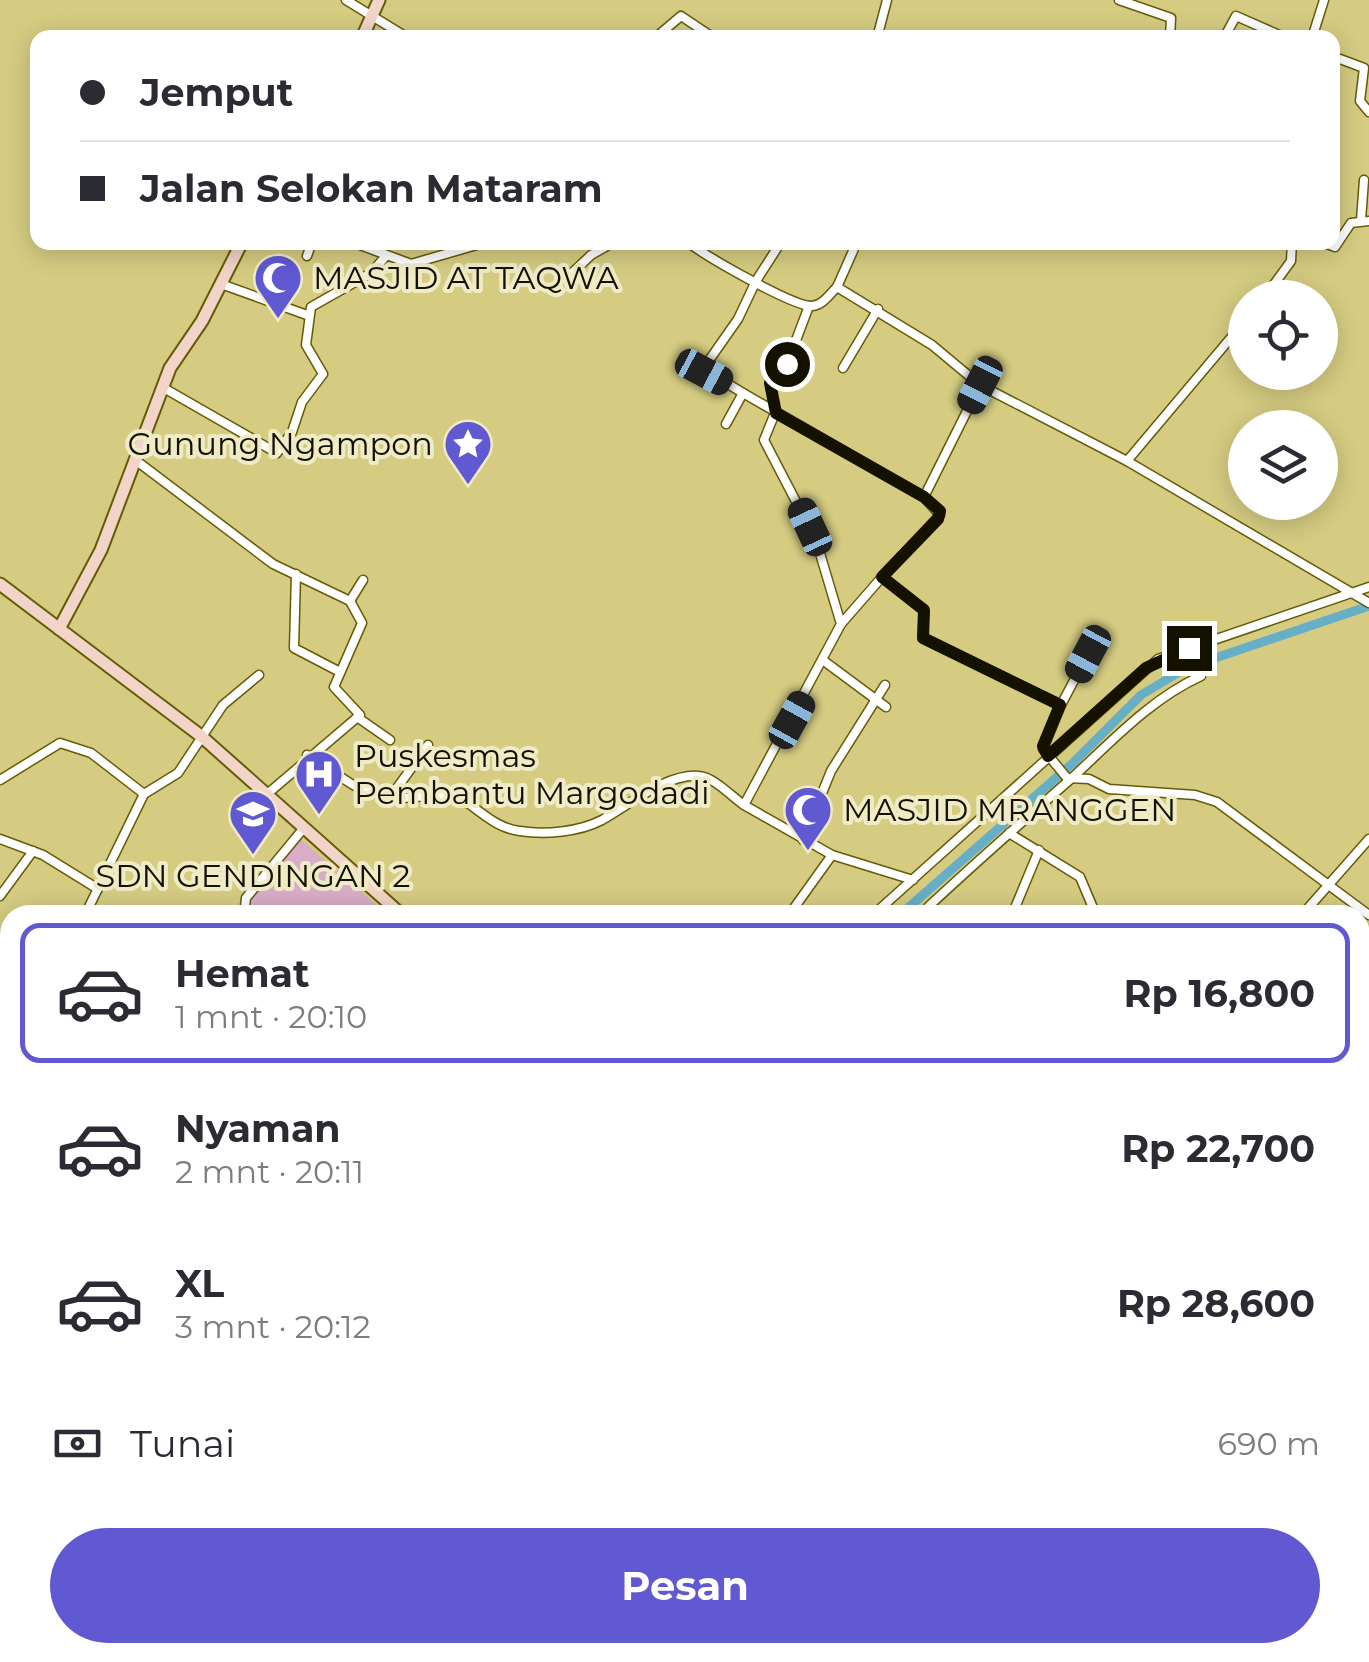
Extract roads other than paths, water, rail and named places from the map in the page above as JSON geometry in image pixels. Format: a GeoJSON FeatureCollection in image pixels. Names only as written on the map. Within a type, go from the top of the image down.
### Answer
{"type":"FeatureCollection","features":[{"type":"Feature","properties":{"kind":"main road"},"geometry":{"type":"LineString","coordinates":[[366,30],[378,0]]}},
{"type":"Feature","properties":{"kind":"main road"},"geometry":{"type":"LineString","coordinates":[[59,629],[101,550],[162,387],[238,250]]}},
{"type":"Feature","properties":{"kind":"main road"},"geometry":{"type":"LineString","coordinates":[[0,584],[201,736],[390,905]]}},
{"type":"Feature","properties":{"kind":"street"},"geometry":{"type":"LineString","coordinates":[[346,0],[395,30]]}},
{"type":"Feature","properties":{"kind":"street"},"geometry":{"type":"LineString","coordinates":[[880,30],[886,0]]}},
{"type":"Feature","properties":{"kind":"street"},"geometry":{"type":"LineString","coordinates":[[1120,0],[1171,18],[1170,30]]}},
{"type":"Feature","properties":{"kind":"street"},"geometry":{"type":"LineString","coordinates":[[1315,30],[1324,0]]}},
{"type":"Feature","properties":{"kind":"street"},"geometry":{"type":"LineString","coordinates":[[665,30],[682,16],[702,30]]}},
{"type":"Feature","properties":{"kind":"street"},"geometry":{"type":"LineString","coordinates":[[1228,30],[1236,16],[1268,30]]}},
{"type":"Feature","properties":{"kind":"street"},"geometry":{"type":"LineString","coordinates":[[1340,59],[1364,68],[1360,101],[1369,112]]}},
{"type":"Feature","properties":{"kind":"street"},"geometry":{"type":"LineString","coordinates":[[1340,240],[1352,222],[1365,220],[1364,180]]}},
{"type":"Feature","properties":{"kind":"street"},"geometry":{"type":"LineString","coordinates":[[308,256],[310,250]]}},
{"type":"Feature","properties":{"kind":"street"},"geometry":{"type":"LineString","coordinates":[[370,250],[404,264],[424,263],[462,250]]}},
{"type":"Feature","properties":{"kind":"street"},"geometry":{"type":"LineString","coordinates":[[572,274],[600,250]]}},
{"type":"Feature","properties":{"kind":"street"},"geometry":{"type":"LineString","coordinates":[[703,250],[809,306],[823,302],[837,287],[853,250]]}},
{"type":"Feature","properties":{"kind":"street"},"geometry":{"type":"LineString","coordinates":[[744,806],[842,624],[940,515],[924,497],[702,369],[741,314],[776,250]]}},
{"type":"Feature","properties":{"kind":"street"},"geometry":{"type":"LineString","coordinates":[[1278,280],[1292,261],[1292,250]]}},
{"type":"Feature","properties":{"kind":"street"},"geometry":{"type":"LineString","coordinates":[[307,315],[311,306],[371,273],[386,257]]}},
{"type":"Feature","properties":{"kind":"street"},"geometry":{"type":"LineString","coordinates":[[162,387],[277,453],[292,432],[302,402],[323,374],[306,345],[312,320],[221,284]]}},
{"type":"Feature","properties":{"kind":"street"},"geometry":{"type":"LineString","coordinates":[[837,287],[932,345],[980,385],[1127,461],[1365,601]]}},
{"type":"Feature","properties":{"kind":"street"},"geometry":{"type":"LineString","coordinates":[[809,306],[787,364],[770,383],[776,413],[764,445],[810,527],[842,624]]}},
{"type":"Feature","properties":{"kind":"street"},"geometry":{"type":"LineString","coordinates":[[843,368],[878,309]]}},
{"type":"Feature","properties":{"kind":"street"},"geometry":{"type":"LineString","coordinates":[[1127,461],[1228,341]]}},
{"type":"Feature","properties":{"kind":"street"},"geometry":{"type":"LineString","coordinates":[[924,497],[980,385]]}},
{"type":"Feature","properties":{"kind":"street"},"geometry":{"type":"LineString","coordinates":[[726,424],[743,393]]}},
{"type":"Feature","properties":{"kind":"street"},"geometry":{"type":"LineString","coordinates":[[134,459],[272,564],[350,601],[362,629],[340,672],[335,691],[360,710],[357,718],[334,740],[308,755],[264,796]]}},
{"type":"Feature","properties":{"kind":"street"},"geometry":{"type":"LineString","coordinates":[[296,574],[294,648],[340,672]]}},
{"type":"Feature","properties":{"kind":"street"},"geometry":{"type":"LineString","coordinates":[[882,577],[924,610],[923,638],[1060,705]]}},
{"type":"Feature","properties":{"kind":"street"},"geometry":{"type":"LineString","coordinates":[[350,601],[363,580]]}},
{"type":"Feature","properties":{"kind":"street"},"geometry":{"type":"LineString","coordinates":[[884,905],[1146,668],[1189,648],[1369,587]]}},
{"type":"Feature","properties":{"kind":"street"},"geometry":{"type":"LineString","coordinates":[[930,905],[1068,778],[1167,696],[1201,676],[1189,648]]}},
{"type":"Feature","properties":{"kind":"street"},"geometry":{"type":"LineString","coordinates":[[1088,654],[1043,746],[1068,778],[1089,779],[1114,790],[1210,799],[1355,905]]}},
{"type":"Feature","properties":{"kind":"street"},"geometry":{"type":"LineString","coordinates":[[824,661],[879,693],[886,707]]}},
{"type":"Feature","properties":{"kind":"street"},"geometry":{"type":"LineString","coordinates":[[90,905],[128,818],[144,794],[178,773],[224,705],[258,676]]}},
{"type":"Feature","properties":{"kind":"street"},"geometry":{"type":"LineString","coordinates":[[804,840],[832,772],[879,693]]}},
{"type":"Feature","properties":{"kind":"street"},"geometry":{"type":"LineString","coordinates":[[357,718],[390,740]]}},
{"type":"Feature","properties":{"kind":"street"},"geometry":{"type":"LineString","coordinates":[[0,780],[60,744],[91,753],[144,794]]}},
{"type":"Feature","properties":{"kind":"street"},"geometry":{"type":"LineString","coordinates":[[389,799],[428,745]]}},
{"type":"Feature","properties":{"kind":"street"},"geometry":{"type":"LineString","coordinates":[[308,755],[354,784],[389,799],[454,794],[502,826],[519,832],[556,832],[599,822],[643,795],[694,776],[707,778],[744,806],[832,855],[913,880]]}},
{"type":"Feature","properties":{"kind":"street"},"geometry":{"type":"LineString","coordinates":[[245,905],[246,898],[303,829]]}},
{"type":"Feature","properties":{"kind":"street"},"geometry":{"type":"LineString","coordinates":[[1009,833],[1080,877],[1092,905]]}},
{"type":"Feature","properties":{"kind":"street"},"geometry":{"type":"LineString","coordinates":[[0,839],[33,851],[98,889]]}},
{"type":"Feature","properties":{"kind":"street"},"geometry":{"type":"LineString","coordinates":[[1311,905],[1369,839]]}},
{"type":"Feature","properties":{"kind":"street"},"geometry":{"type":"LineString","coordinates":[[1016,905],[1039,850]]}},
{"type":"Feature","properties":{"kind":"street"},"geometry":{"type":"LineString","coordinates":[[0,896],[33,851]]}},
{"type":"Feature","properties":{"kind":"street"},"geometry":{"type":"LineString","coordinates":[[797,905],[832,855]]}},
{"type":"Feature","properties":{"kind":"waterway"},"geometry":{"type":"LineString","coordinates":[[911,905],[1074,762],[1141,695],[1186,668],[1369,606]]}},
{"type":"Feature","properties":{"kind":"place","name":"MASJID AT TAQWA"},"geometry":{"type":"Point","coordinates":[278,320]}},
{"type":"Feature","properties":{"kind":"place","name":"Gunung Ngampon"},"geometry":{"type":"Point","coordinates":[468,486]}},
{"type":"Feature","properties":{"kind":"place","name":"Puskesmas Pembantu Margodadi"},"geometry":{"type":"Point","coordinates":[319,816]}},
{"type":"Feature","properties":{"kind":"place","name":"MASJID MRANGGEN"},"geometry":{"type":"Point","coordinates":[808,852]}},
{"type":"Feature","properties":{"kind":"place","name":"SDN GENDINGAN 2"},"geometry":{"type":"Point","coordinates":[253,856]}}]}
